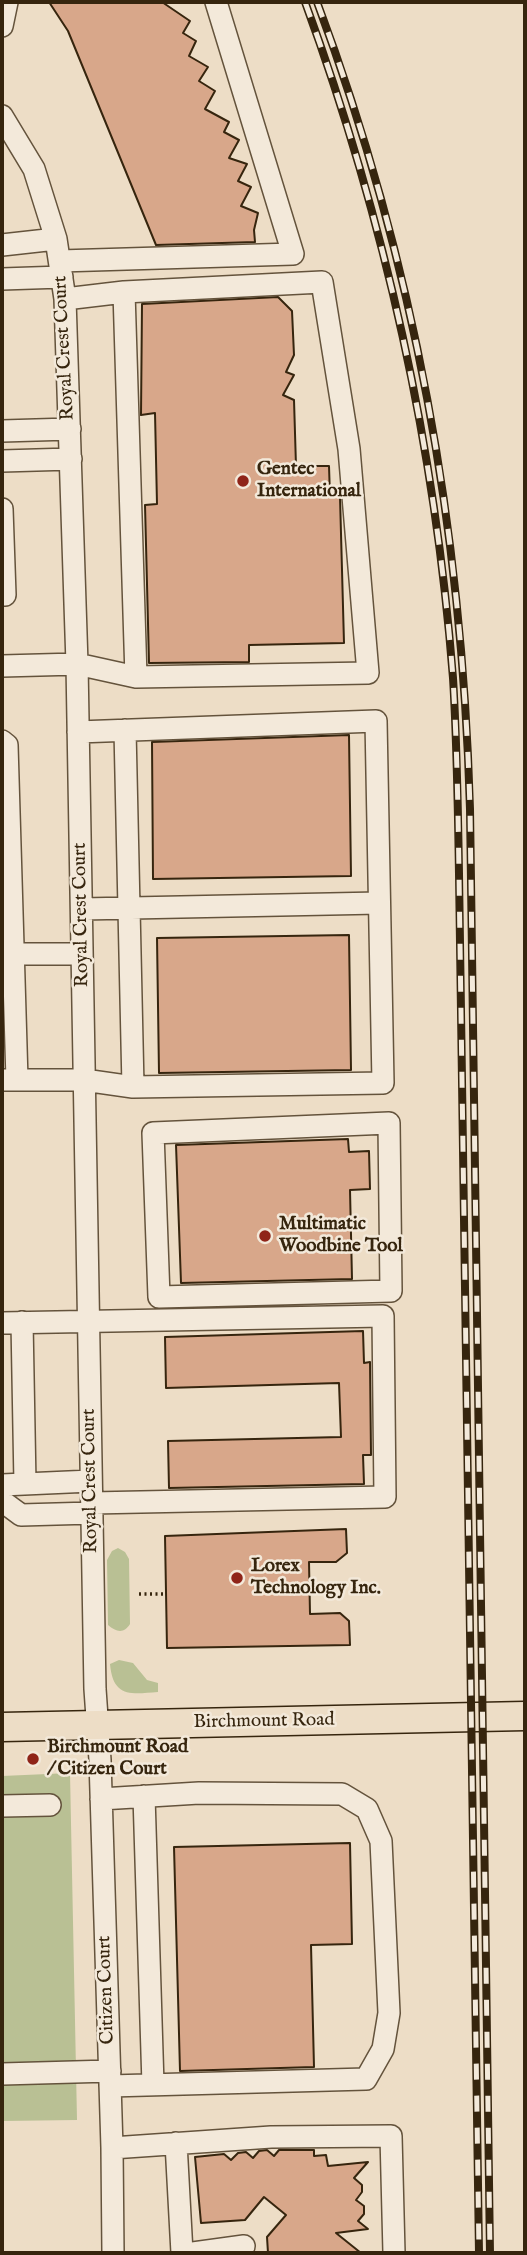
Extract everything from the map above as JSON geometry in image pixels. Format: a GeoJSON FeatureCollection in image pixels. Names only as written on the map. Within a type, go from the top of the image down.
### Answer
{"type":"FeatureCollection","features":[{"type":"Feature","properties":{"kind":"main road","name":"Birchmount Road"},"geometry":{"type":"LineString","coordinates":[[2,1727],[525,1716]]}},
{"type":"Feature","properties":{"kind":"street"},"geometry":{"type":"LineString","coordinates":[[2,26],[7,2]]}},
{"type":"Feature","properties":{"kind":"street"},"geometry":{"type":"LineString","coordinates":[[2,279],[61,269],[293,254],[216,2]]}},
{"type":"Feature","properties":{"kind":"street","name":"Royal Crest Court"},"geometry":{"type":"LineString","coordinates":[[2,116],[34,169],[56,239],[65,299],[77,664],[97,1726]]}},
{"type":"Feature","properties":{"kind":"street"},"geometry":{"type":"LineString","coordinates":[[2,245],[56,239]]}},
{"type":"Feature","properties":{"kind":"street"},"geometry":{"type":"LineString","coordinates":[[2,666],[77,664],[136,677],[368,673],[349,449],[321,282],[124,292],[65,299]]}},
{"type":"Feature","properties":{"kind":"street"},"geometry":{"type":"LineString","coordinates":[[124,292],[136,677]]}},
{"type":"Feature","properties":{"kind":"street"},"geometry":{"type":"LineString","coordinates":[[2,431],[70,429]]}},
{"type":"Feature","properties":{"kind":"street"},"geometry":{"type":"LineString","coordinates":[[2,461],[71,459]]}},
{"type":"Feature","properties":{"kind":"street"},"geometry":{"type":"LineString","coordinates":[[2,509],[5,595],[2,595]]}},
{"type":"Feature","properties":{"kind":"street"},"geometry":{"type":"LineString","coordinates":[[2,741],[7,745],[10,1080],[85,1080],[133,1087],[383,1083],[376,721],[78,732]]}},
{"type":"Feature","properties":{"kind":"street"},"geometry":{"type":"LineString","coordinates":[[125,730],[133,1087]]}},
{"type":"Feature","properties":{"kind":"street"},"geometry":{"type":"LineString","coordinates":[[82,909],[379,903]]}},
{"type":"Feature","properties":{"kind":"street"},"geometry":{"type":"LineString","coordinates":[[8,954],[82,954]]}},
{"type":"Feature","properties":{"kind":"street"},"geometry":{"type":"LineString","coordinates":[[389,1123],[391,1291],[302,1293],[159,1297],[153,1133],[389,1123]]}},
{"type":"Feature","properties":{"kind":"street"},"geometry":{"type":"LineString","coordinates":[[302,1293],[303,1318]]}},
{"type":"Feature","properties":{"kind":"street"},"geometry":{"type":"LineString","coordinates":[[2,1504],[21,1515],[92,1508],[384,1497],[383,1317],[12,1323],[25,1484]]}},
{"type":"Feature","properties":{"kind":"street"},"geometry":{"type":"LineString","coordinates":[[2,1485],[91,1481]]}},
{"type":"Feature","properties":{"kind":"street","name":"Citizen Court"},"geometry":{"type":"LineString","coordinates":[[97,1726],[110,2079],[113,2253]]}},
{"type":"Feature","properties":{"kind":"street"},"geometry":{"type":"LineString","coordinates":[[2,2074],[110,2079],[153,2085],[366,2079],[383,2049],[389,2013],[381,1841],[367,1809],[342,1794],[199,1793],[101,1798]]}},
{"type":"Feature","properties":{"kind":"street"},"geometry":{"type":"LineString","coordinates":[[144,1796],[153,2085]]}},
{"type":"Feature","properties":{"kind":"street"},"geometry":{"type":"LineString","coordinates":[[2,1806],[50,1805]]}},
{"type":"Feature","properties":{"kind":"street"},"geometry":{"type":"LineString","coordinates":[[112,2148],[271,2137],[391,2136],[394,2253]]}},
{"type":"Feature","properties":{"kind":"street"},"geometry":{"type":"LineString","coordinates":[[176,2143],[183,2253]]}},
{"type":"Feature","properties":{"kind":"street"},"geometry":{"type":"LineString","coordinates":[[193,2253],[244,2246]]}},
{"type":"Feature","properties":{"kind":"path"},"geometry":{"type":"LineString","coordinates":[[139,1594],[166,1594]]}},
{"type":"Feature","properties":{"kind":"green space"},"geometry":{"type":"Polygon","coordinates":[[[118,1548],[125,1552],[129,1559],[130,1624],[120,1631],[108,1625],[107,1560],[112,1551],[118,1548]]]}},
{"type":"Feature","properties":{"kind":"green space"},"geometry":{"type":"Polygon","coordinates":[[[119,1660],[133,1663],[147,1680],[158,1683],[158,1692],[132,1693],[119,1688],[110,1664],[119,1660]]]}},
{"type":"Feature","properties":{"kind":"green space"},"geometry":{"type":"Polygon","coordinates":[[[70,1773],[77,2120],[2,2121],[2,1776],[70,1773]]]}},
{"type":"Feature","properties":{"kind":"building"},"geometry":{"type":"Polygon","coordinates":[[[49,2],[162,2],[190,21],[183,33],[196,41],[189,56],[208,67],[199,81],[215,91],[205,109],[229,122],[224,132],[239,140],[229,158],[247,164],[238,181],[251,187],[241,206],[258,213],[254,230],[255,242],[156,245],[68,31],[49,2]]]}},
{"type":"Feature","properties":{"kind":"building","name":"Gentec International"},"geometry":{"type":"Polygon","coordinates":[[[278,297],[292,311],[294,355],[286,372],[294,375],[283,395],[294,400],[296,466],[329,466],[330,497],[340,497],[344,643],[249,645],[249,662],[149,663],[145,505],[157,504],[155,413],[141,415],[142,304],[278,297]]]}},
{"type":"Feature","properties":{"kind":"building"},"geometry":{"type":"Polygon","coordinates":[[[349,735],[351,876],[153,879],[152,742],[349,735]]]}},
{"type":"Feature","properties":{"kind":"building"},"geometry":{"type":"Polygon","coordinates":[[[349,935],[351,1070],[159,1073],[157,938],[349,935]]]}},
{"type":"Feature","properties":{"kind":"building","name":"Multimatic Woodbine Tool"},"geometry":{"type":"Polygon","coordinates":[[[348,1139],[349,1152],[369,1151],[370,1189],[350,1190],[352,1279],[181,1283],[176,1145],[348,1139]]]}},
{"type":"Feature","properties":{"kind":"building"},"geometry":{"type":"Polygon","coordinates":[[[363,1331],[364,1363],[370,1362],[371,1455],[363,1455],[364,1484],[169,1488],[168,1441],[341,1437],[339,1383],[166,1388],[165,1337],[363,1331]]]}},
{"type":"Feature","properties":{"kind":"building","name":"Lorex Technology Inc."},"geometry":{"type":"Polygon","coordinates":[[[346,1529],[347,1553],[336,1562],[309,1562],[310,1614],[340,1613],[349,1621],[350,1645],[167,1648],[165,1536],[346,1529]]]}},
{"type":"Feature","properties":{"kind":"building"},"geometry":{"type":"Polygon","coordinates":[[[350,1843],[352,1944],[311,1945],[314,2067],[180,2071],[174,1847],[350,1843]]]}},
{"type":"Feature","properties":{"kind":"building"},"geometry":{"type":"Polygon","coordinates":[[[267,2150],[274,2156],[279,2150],[314,2150],[314,2156],[326,2155],[328,2166],[368,2162],[354,2178],[362,2185],[362,2192],[356,2200],[364,2206],[364,2214],[358,2221],[368,2229],[336,2233],[361,2253],[268,2253],[267,2237],[286,2215],[264,2197],[245,2220],[201,2223],[195,2157],[224,2154],[231,2160],[238,2153],[246,2152],[253,2158],[259,2151],[267,2150]]]}},
{"type":"Feature","properties":{"kind":"railway"},"geometry":{"type":"LineString","coordinates":[[305,2],[359,167],[402,335],[434,505],[453,678],[459,850],[479,2253]]}},
{"type":"Feature","properties":{"kind":"railway"},"geometry":{"type":"LineString","coordinates":[[317,2],[381,199],[406,299],[444,500],[457,602],[465,705],[470,809],[490,2253]]}},
{"type":"Feature","properties":{"kind":"place","name":"Gentec International"},"geometry":{"type":"Point","coordinates":[243,481]}},
{"type":"Feature","properties":{"kind":"place","name":"Multimatic Woodbine Tool"},"geometry":{"type":"Point","coordinates":[265,1236]}},
{"type":"Feature","properties":{"kind":"place","name":"Lorex Technology Inc."},"geometry":{"type":"Point","coordinates":[237,1578]}},
{"type":"Feature","properties":{"kind":"place","name":"Birchmount Road / Citizen Court"},"geometry":{"type":"Point","coordinates":[33,1759]}}]}
